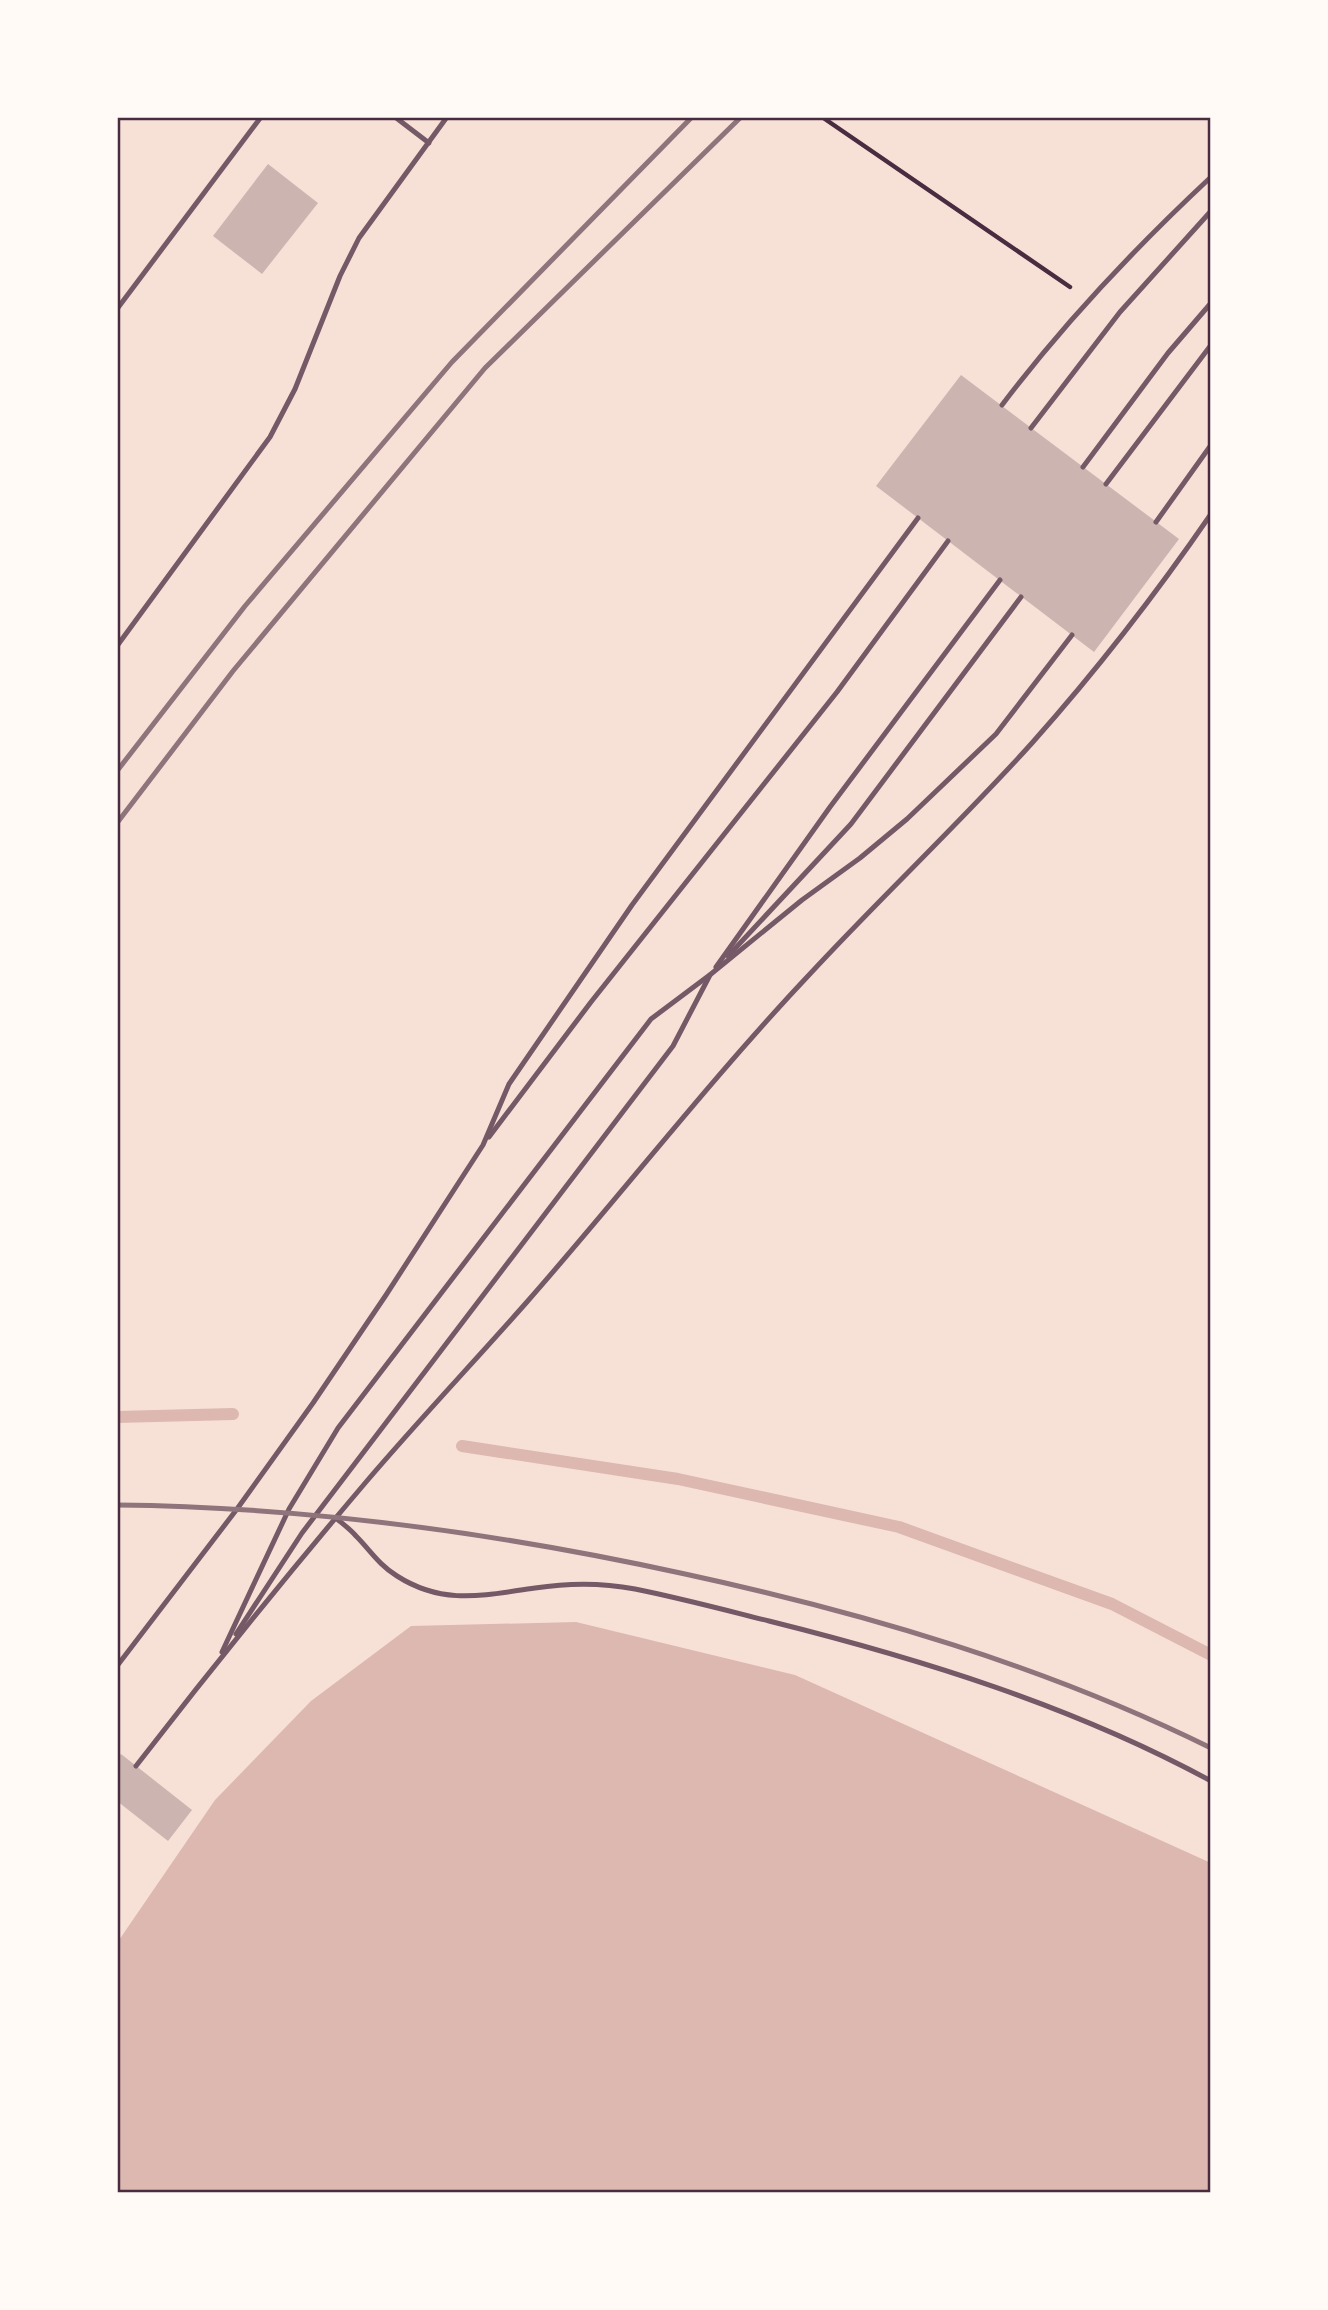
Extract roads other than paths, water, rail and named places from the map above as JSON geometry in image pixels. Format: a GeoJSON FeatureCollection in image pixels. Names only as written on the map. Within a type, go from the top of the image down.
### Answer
{"type":"FeatureCollection","features":[{"type":"Feature","properties":{"kind":"lane"},"geometry":{"type":"LineString","coordinates":[[117,309],[261,117]]}},
{"type":"Feature","properties":{"kind":"lane"},"geometry":{"type":"LineString","coordinates":[[396,117],[429,143]]}},
{"type":"Feature","properties":{"kind":"lane"},"geometry":{"type":"LineString","coordinates":[[117,646],[270,437],[295,389],[335,285],[359,238],[447,117]]}},
{"type":"Feature","properties":{"kind":"lane"},"geometry":{"type":"LineString","coordinates":[[1002,405],[1090,300],[1211,177]]}},
{"type":"Feature","properties":{"kind":"lane"},"geometry":{"type":"LineString","coordinates":[[1031,428],[1120,312],[1211,211]]}},
{"type":"Feature","properties":{"kind":"lane"},"geometry":{"type":"LineString","coordinates":[[1083,467],[1168,353],[1211,303]]}},
{"type":"Feature","properties":{"kind":"lane"},"geometry":{"type":"LineString","coordinates":[[1106,484],[1211,345]]}},
{"type":"Feature","properties":{"kind":"lane"},"geometry":{"type":"LineString","coordinates":[[1156,522],[1211,445]]}},
{"type":"Feature","properties":{"kind":"lane"},"geometry":{"type":"LineString","coordinates":[[136,1766],[219,1659],[336,1518],[526,1303],[719,1075],[807,976],[973,807],[1032,742],[1137,617],[1211,514]]}},
{"type":"Feature","properties":{"kind":"lane"},"geometry":{"type":"LineString","coordinates":[[483,1145],[509,1084],[616,927],[918,518]]}},
{"type":"Feature","properties":{"kind":"lane"},"geometry":{"type":"LineString","coordinates":[[117,1666],[237,1509],[313,1403],[483,1145],[592,1002],[837,692],[948,541]]}},
{"type":"Feature","properties":{"kind":"lane"},"geometry":{"type":"LineString","coordinates":[[219,1659],[303,1533],[673,1046],[711,974],[830,807],[1000,580]]}},
{"type":"Feature","properties":{"kind":"lane"},"geometry":{"type":"LineString","coordinates":[[711,974],[851,824],[1021,597]]}},
{"type":"Feature","properties":{"kind":"lane"},"geometry":{"type":"LineString","coordinates":[[219,1659],[289,1509],[338,1428],[650,1019],[860,858],[952,778],[996,734],[1072,635]]}},
{"type":"Feature","properties":{"kind":"lane"},"geometry":{"type":"LineString","coordinates":[[336,1518],[356,1536],[373,1558],[397,1576],[429,1592],[450,1596],[491,1595],[537,1587],[578,1585],[633,1589],[726,1611],[833,1637],[959,1673],[1097,1727],[1211,1781]]}},
{"type":"Feature","properties":{"kind":"waterway"},"geometry":{"type":"LineString","coordinates":[[117,1417],[233,1414]]}},
{"type":"Feature","properties":{"kind":"waterway"},"geometry":{"type":"LineString","coordinates":[[462,1446],[678,1479],[899,1527],[1112,1604],[1211,1655]]}},
{"type":"Feature","properties":{"kind":"railway"},"geometry":{"type":"LineString","coordinates":[[117,771],[245,606],[452,362],[692,117]]}},
{"type":"Feature","properties":{"kind":"railway"},"geometry":{"type":"LineString","coordinates":[[117,823],[233,671],[485,368],[741,117]]}},
{"type":"Feature","properties":{"kind":"railway"},"geometry":{"type":"LineString","coordinates":[[117,1505],[260,1511],[402,1525],[544,1546],[685,1574],[820,1606],[953,1645],[1084,1692],[1211,1748]]}}]}
